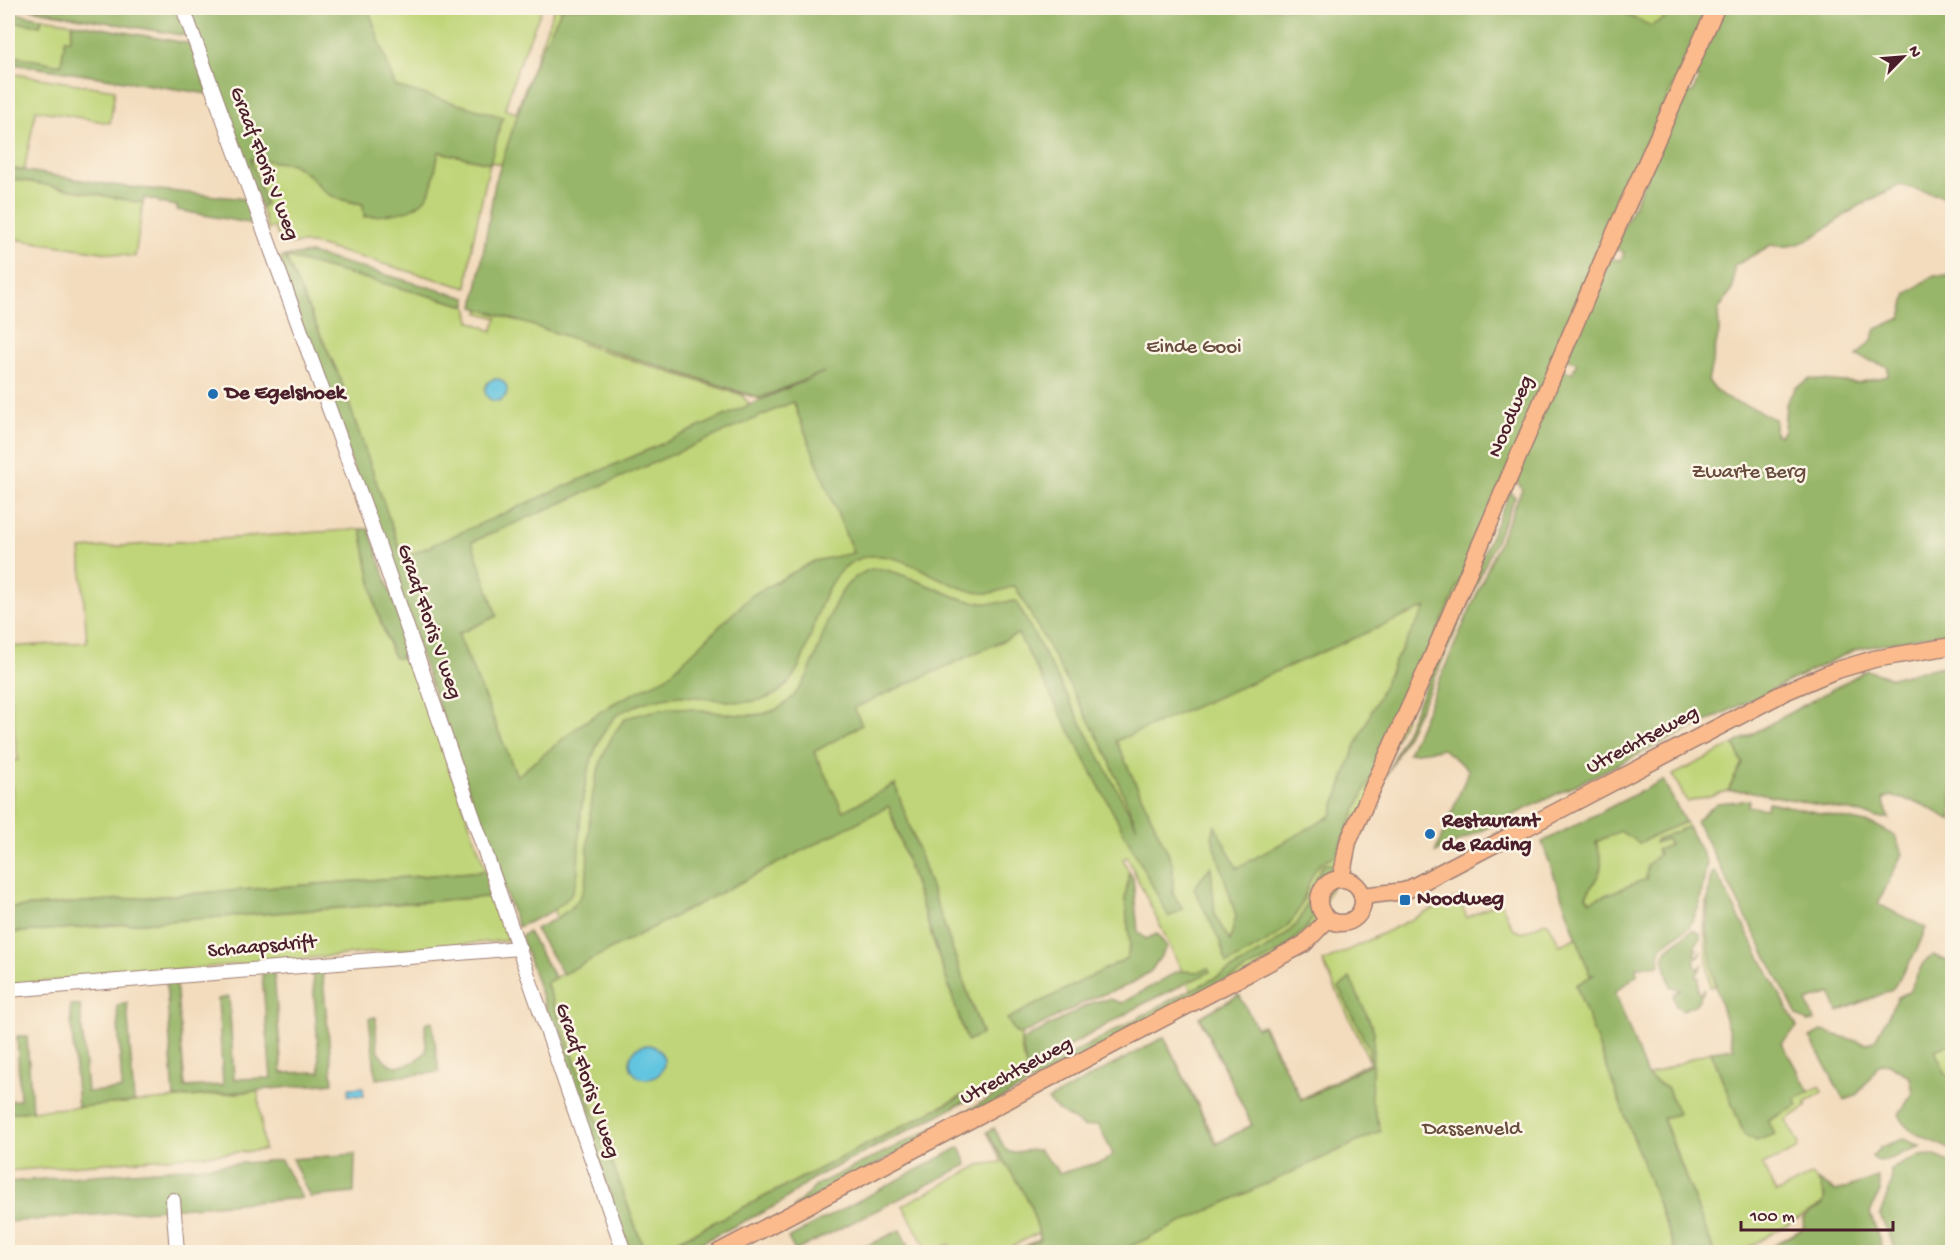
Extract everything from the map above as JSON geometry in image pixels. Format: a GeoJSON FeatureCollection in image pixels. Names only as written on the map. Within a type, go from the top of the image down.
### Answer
{"type":"FeatureCollection","features":[{"type":"Feature","properties":{"kind":"main road","name":"Noodweg"},"geometry":{"type":"LineString","coordinates":[[1341,879],[1348,842],[1429,664],[1607,250],[1716,8]]}},
{"type":"Feature","properties":{"kind":"main road","name":"Utrechtseweg"},"geometry":{"type":"LineString","coordinates":[[1362,896],[1405,891],[1731,719],[1834,671],[1874,658],[1953,646]]}},
{"type":"Feature","properties":{"kind":"main road"},"geometry":{"type":"LineString","coordinates":[[1341,879],[1355,884],[1362,896],[1360,913],[1353,920],[1345,923],[1328,919],[1320,908],[1320,894],[1328,883],[1341,879]]}},
{"type":"Feature","properties":{"kind":"main road","name":"Utrechtseweg"},"geometry":{"type":"LineString","coordinates":[[719,1252],[1304,944],[1328,919]]}},
{"type":"Feature","properties":{"kind":"street","name":"Graaf Floris V weg"},"geometry":{"type":"LineString","coordinates":[[183,8],[372,526],[624,1252]]}},
{"type":"Feature","properties":{"kind":"street","name":"Schaapsdrift"},"geometry":{"type":"LineString","coordinates":[[8,990],[519,948]]}},
{"type":"Feature","properties":{"kind":"street"},"geometry":{"type":"LineString","coordinates":[[173,1200],[177,1252]]}},
{"type":"Feature","properties":{"kind":"green space"},"geometry":{"type":"Polygon","coordinates":[[[23,8],[178,8],[189,36],[175,34],[23,8]]]}},
{"type":"Feature","properties":{"kind":"green space"},"geometry":{"type":"Polygon","coordinates":[[[188,8],[368,8],[395,86],[503,117],[490,163],[439,152],[431,188],[424,200],[409,210],[364,217],[363,204],[339,199],[326,193],[309,175],[292,164],[251,159],[266,205],[261,207],[188,8]]]}},
{"type":"Feature","properties":{"kind":"green space","name":"Einde Gooi"},"geometry":{"type":"Polygon","coordinates":[[[221,8],[542,8],[517,70],[505,109],[516,113],[554,8],[1716,8],[1303,951],[1197,1002],[1127,857],[1123,859],[1129,872],[1125,900],[1130,944],[1127,958],[1008,1019],[1016,1033],[1021,1035],[1021,1048],[1027,1070],[966,1101],[963,1095],[656,1252],[645,1252],[546,982],[579,965],[534,869],[502,740],[458,634],[496,615],[471,542],[765,414],[760,399],[581,344],[742,395],[750,405],[403,559],[340,378],[285,256],[467,306],[470,321],[492,331],[497,318],[479,313],[503,165],[440,149],[440,152],[490,163],[472,245],[467,288],[317,245],[303,243],[282,245],[274,227],[268,230],[261,207],[266,204],[250,159],[284,163],[221,8]],[[314,181],[324,191],[336,197],[363,204],[364,214],[372,204],[314,181]],[[904,811],[892,817],[967,1041],[982,1033],[904,811]]]}},
{"type":"Feature","properties":{"kind":"green space","name":"Einde Gooi"},"geometry":{"type":"Polygon","coordinates":[[[562,8],[689,8],[692,11],[697,8],[1626,8],[1625,14],[1651,26],[1681,8],[1709,8],[1603,236],[1556,356],[1453,597],[1335,856],[1325,860],[1318,867],[1299,910],[1279,933],[1227,964],[1220,942],[1194,888],[1211,866],[1215,916],[1230,941],[1236,916],[1212,837],[1215,826],[1237,868],[1331,816],[1354,749],[1395,661],[1426,607],[1116,741],[1173,864],[1173,894],[1183,909],[1169,917],[1018,634],[854,708],[862,725],[814,752],[843,811],[895,784],[982,1034],[967,1041],[889,806],[563,974],[535,929],[568,911],[582,893],[587,875],[591,810],[596,777],[608,745],[626,718],[669,708],[755,715],[779,708],[795,694],[807,676],[831,613],[841,594],[854,579],[872,569],[891,571],[972,602],[1016,601],[1137,827],[1106,752],[1015,586],[992,593],[974,592],[896,559],[880,556],[865,557],[846,566],[833,581],[823,600],[801,662],[791,680],[777,693],[765,699],[741,702],[691,696],[668,697],[646,702],[620,713],[605,730],[587,775],[579,841],[578,872],[573,890],[569,897],[556,908],[518,927],[280,263],[282,257],[310,253],[467,298],[467,306],[285,257],[340,378],[403,558],[824,372],[760,398],[474,307],[495,183],[533,67],[562,8]],[[793,402],[472,542],[497,616],[458,634],[517,776],[580,725],[614,703],[667,677],[752,595],[814,561],[853,553],[793,402]]]}},
{"type":"Feature","properties":{"kind":"green space","name":"Zwarte Berg"},"geometry":{"type":"Polygon","coordinates":[[[1723,8],[1952,8],[1952,202],[1950,198],[1900,185],[1854,209],[1805,241],[1794,245],[1771,245],[1734,266],[1733,288],[1718,310],[1719,332],[1708,381],[1728,399],[1775,419],[1775,434],[1780,436],[1784,430],[1786,404],[1795,388],[1810,379],[1857,383],[1888,376],[1888,367],[1857,356],[1872,340],[1876,329],[1901,318],[1907,294],[1934,275],[1952,276],[1952,631],[1854,650],[1435,853],[1469,770],[1443,749],[1408,753],[1522,489],[1517,481],[1518,471],[1562,369],[1572,373],[1577,363],[1567,358],[1610,259],[1621,260],[1624,253],[1615,247],[1685,92],[1693,92],[1699,78],[1692,76],[1723,8]]]}},
{"type":"Feature","properties":{"kind":"green space"},"geometry":{"type":"Polygon","coordinates":[[[8,12],[42,18],[40,26],[8,21],[8,12]]]}},
{"type":"Feature","properties":{"kind":"green space"},"geometry":{"type":"Polygon","coordinates":[[[42,18],[73,23],[70,40],[65,39],[61,66],[8,55],[8,21],[40,26],[42,18]]]}},
{"type":"Feature","properties":{"kind":"green space"},"geometry":{"type":"Polygon","coordinates":[[[73,23],[192,44],[209,94],[8,63],[8,55],[61,65],[65,39],[70,40],[73,23]]]}},
{"type":"Feature","properties":{"kind":"green space"},"geometry":{"type":"Polygon","coordinates":[[[8,73],[115,90],[110,123],[36,110],[24,171],[8,168],[8,73]]]}},
{"type":"Feature","properties":{"kind":"green space"},"geometry":{"type":"Polygon","coordinates":[[[8,168],[112,185],[245,199],[254,224],[177,210],[177,206],[144,198],[143,203],[8,178],[8,168]]]}},
{"type":"Feature","properties":{"kind":"green space"},"geometry":{"type":"Polygon","coordinates":[[[8,178],[143,203],[135,257],[8,238],[8,178]]]}},
{"type":"Feature","properties":{"kind":"green space"},"geometry":{"type":"Polygon","coordinates":[[[1510,492],[1515,497],[1428,693],[1385,779],[1510,492]]]}},
{"type":"Feature","properties":{"kind":"green space"},"geometry":{"type":"Polygon","coordinates":[[[361,529],[376,608],[392,653],[412,657],[486,871],[8,908],[8,816],[12,815],[13,810],[10,761],[18,760],[9,690],[8,647],[87,642],[80,549],[361,529]]]}},
{"type":"Feature","properties":{"kind":"green space"},"geometry":{"type":"Polygon","coordinates":[[[361,529],[369,529],[412,657],[395,658],[392,653],[376,608],[361,529]]]}},
{"type":"Feature","properties":{"kind":"green space"},"geometry":{"type":"Polygon","coordinates":[[[1952,664],[1952,820],[1929,807],[1891,796],[1883,799],[1889,818],[1876,818],[1748,791],[1728,791],[1742,763],[1734,744],[1867,670],[1891,678],[1952,664]]]}},
{"type":"Feature","properties":{"kind":"green space"},"geometry":{"type":"Polygon","coordinates":[[[1734,744],[1742,763],[1728,791],[1687,802],[1673,775],[1734,744]]]}},
{"type":"Feature","properties":{"kind":"green space"},"geometry":{"type":"Polygon","coordinates":[[[1663,780],[1685,822],[1639,843],[1620,831],[1596,842],[1601,858],[1600,870],[1586,896],[1590,901],[1646,879],[1647,865],[1659,854],[1657,850],[1670,845],[1667,839],[1655,843],[1656,840],[1684,828],[1689,829],[1707,862],[1699,907],[1689,927],[1662,946],[1659,954],[1660,965],[1636,967],[1637,975],[1615,992],[1647,1076],[1668,1089],[1678,1114],[1663,1118],[1714,1252],[1666,1252],[1675,1249],[1576,985],[1593,975],[1590,975],[1542,842],[1663,780]]]}},
{"type":"Feature","properties":{"kind":"green space"},"geometry":{"type":"Polygon","coordinates":[[[1749,800],[1748,806],[1766,809],[1768,802],[1875,825],[1895,836],[1902,854],[1878,904],[1926,928],[1916,952],[1892,990],[1838,1012],[1831,993],[1807,1001],[1814,1021],[1807,1022],[1797,1015],[1696,821],[1717,803],[1749,800]]]}},
{"type":"Feature","properties":{"kind":"green space"},"geometry":{"type":"Polygon","coordinates":[[[1685,822],[1689,829],[1683,828],[1667,839],[1670,846],[1654,862],[1646,879],[1589,902],[1586,896],[1598,876],[1601,864],[1595,842],[1620,830],[1639,843],[1685,822]]]}},
{"type":"Feature","properties":{"kind":"green space"},"geometry":{"type":"Polygon","coordinates":[[[1324,864],[1333,864],[1314,891],[1313,917],[1306,928],[1284,950],[793,1208],[818,1184],[946,1122],[1229,971],[1264,950],[1292,929],[1300,919],[1324,864]]]}},
{"type":"Feature","properties":{"kind":"green space"},"geometry":{"type":"Polygon","coordinates":[[[486,871],[499,896],[8,933],[8,908],[486,871]]]}},
{"type":"Feature","properties":{"kind":"green space"},"geometry":{"type":"Polygon","coordinates":[[[1715,871],[1797,1027],[1782,1043],[1809,1092],[1795,1099],[1798,1106],[1768,1120],[1775,1134],[1756,1141],[1744,1134],[1711,1051],[1734,1048],[1715,983],[1708,940],[1708,896],[1711,874],[1715,871]]]}},
{"type":"Feature","properties":{"kind":"green space"},"geometry":{"type":"Polygon","coordinates":[[[1129,872],[1133,878],[1138,932],[1146,939],[1157,934],[1167,947],[1151,971],[1129,985],[1093,998],[1021,1035],[1016,1033],[1007,1019],[1127,958],[1130,944],[1125,900],[1129,872]]]}},
{"type":"Feature","properties":{"kind":"green space"},"geometry":{"type":"Polygon","coordinates":[[[499,896],[511,940],[8,985],[8,933],[499,896]]]}},
{"type":"Feature","properties":{"kind":"green space","name":"Dassenveld"},"geometry":{"type":"Polygon","coordinates":[[[1458,897],[1467,918],[1500,901],[1513,929],[1522,933],[1545,922],[1549,924],[1560,945],[1578,937],[1590,975],[1595,975],[1576,985],[1675,1249],[1666,1252],[1014,1252],[1041,1238],[1038,1233],[1001,1252],[954,1252],[949,1244],[934,1252],[928,1252],[903,1205],[980,1165],[1002,1162],[987,1132],[994,1128],[1048,1233],[1133,1189],[1164,1037],[1217,1143],[1252,1125],[1199,1017],[1239,995],[1256,1027],[1263,1025],[1301,1099],[1370,1062],[1323,962],[1458,897]]]}},
{"type":"Feature","properties":{"kind":"green space"},"geometry":{"type":"Polygon","coordinates":[[[1706,901],[1705,920],[1715,986],[1710,987],[1704,929],[1706,901]]]}},
{"type":"Feature","properties":{"kind":"green space"},"geometry":{"type":"Polygon","coordinates":[[[1692,930],[1700,933],[1700,939],[1694,947],[1697,949],[1693,954],[1697,956],[1701,951],[1694,962],[1698,970],[1703,964],[1696,976],[1699,978],[1698,992],[1701,994],[1705,989],[1696,1004],[1683,1010],[1676,1006],[1673,995],[1681,989],[1671,988],[1663,957],[1667,949],[1692,930]]]}},
{"type":"Feature","properties":{"kind":"green space"},"geometry":{"type":"Polygon","coordinates":[[[528,932],[555,978],[546,983],[645,1252],[636,1252],[629,1248],[521,936],[528,932]]]}},
{"type":"Feature","properties":{"kind":"green space"},"geometry":{"type":"Polygon","coordinates":[[[1933,955],[1952,963],[1952,1043],[1935,1050],[1946,1075],[1952,1077],[1952,1150],[1915,1132],[1903,1121],[1899,1114],[1913,1093],[1910,1077],[1887,1063],[1879,1065],[1856,1096],[1844,1100],[1810,1037],[1822,1031],[1867,1044],[1875,1040],[1898,997],[1909,992],[1923,963],[1933,955]]]}},
{"type":"Feature","properties":{"kind":"green space"},"geometry":{"type":"Polygon","coordinates":[[[322,968],[333,1083],[174,1098],[166,982],[176,981],[185,1087],[223,1085],[218,999],[229,997],[234,1079],[271,1078],[262,974],[274,973],[282,1073],[320,1072],[312,969],[322,968]]]}},
{"type":"Feature","properties":{"kind":"green space"},"geometry":{"type":"Polygon","coordinates":[[[1208,968],[1210,972],[1145,1003],[1027,1070],[1021,1041],[1093,1002],[1110,999],[1122,1003],[1178,971],[1198,972],[1208,968]]]}},
{"type":"Feature","properties":{"kind":"green space"},"geometry":{"type":"Polygon","coordinates":[[[1350,978],[1374,1031],[1371,1098],[1381,1131],[1118,1252],[1016,1252],[1041,1239],[1029,1202],[987,1132],[994,1128],[1007,1151],[1039,1150],[1060,1173],[1105,1161],[1113,1154],[1098,1125],[1084,1127],[1060,1112],[1048,1100],[1164,1037],[1216,1145],[1252,1125],[1200,1017],[1239,995],[1257,1028],[1262,1026],[1302,1100],[1370,1064],[1369,1049],[1339,988],[1350,978]]]}},
{"type":"Feature","properties":{"kind":"green space"},"geometry":{"type":"Polygon","coordinates":[[[127,1003],[134,1102],[78,1107],[70,1005],[80,1005],[87,1092],[122,1089],[117,1005],[127,1003]]]}},
{"type":"Feature","properties":{"kind":"green space"},"geometry":{"type":"Polygon","coordinates":[[[376,1017],[376,1039],[379,1051],[389,1063],[401,1066],[414,1061],[426,1052],[425,1023],[432,1021],[439,1072],[376,1079],[369,1018],[376,1017]]]}},
{"type":"Feature","properties":{"kind":"green space"},"geometry":{"type":"Polygon","coordinates":[[[17,1036],[27,1036],[32,1111],[8,1113],[8,1101],[20,1100],[17,1036]]]}},
{"type":"Feature","properties":{"kind":"green space"},"geometry":{"type":"Polygon","coordinates":[[[1952,1043],[1952,1077],[1946,1075],[1935,1050],[1952,1043]]]}},
{"type":"Feature","properties":{"kind":"green space"},"geometry":{"type":"Polygon","coordinates":[[[1711,1051],[1744,1134],[1797,1106],[1795,1099],[1820,1086],[1823,1092],[1806,1102],[1806,1107],[1786,1120],[1799,1144],[1797,1150],[1762,1165],[1776,1193],[1811,1175],[1822,1188],[1823,1204],[1740,1252],[1714,1252],[1663,1117],[1677,1114],[1668,1089],[1647,1076],[1711,1051]]]}},
{"type":"Feature","properties":{"kind":"green space"},"geometry":{"type":"Polygon","coordinates":[[[258,1091],[264,1150],[8,1171],[8,1113],[258,1091]]]}},
{"type":"Feature","properties":{"kind":"green space"},"geometry":{"type":"Polygon","coordinates":[[[964,1095],[966,1101],[812,1179],[779,1204],[682,1252],[656,1252],[964,1095]]]}},
{"type":"Feature","properties":{"kind":"green space"},"geometry":{"type":"Polygon","coordinates":[[[1903,1139],[1922,1147],[1881,1161],[1875,1160],[1872,1156],[1881,1147],[1903,1139]]]}},
{"type":"Feature","properties":{"kind":"green space"},"geometry":{"type":"Polygon","coordinates":[[[960,1147],[967,1165],[795,1251],[788,1238],[960,1147]]]}},
{"type":"Feature","properties":{"kind":"green space"},"geometry":{"type":"Polygon","coordinates":[[[355,1154],[354,1193],[310,1197],[292,1159],[355,1154]]]}},
{"type":"Feature","properties":{"kind":"green space"},"geometry":{"type":"Polygon","coordinates":[[[1933,1155],[1952,1163],[1952,1252],[1897,1252],[1880,1215],[1891,1184],[1891,1169],[1919,1156],[1933,1155]]]}},
{"type":"Feature","properties":{"kind":"green space"},"geometry":{"type":"Polygon","coordinates":[[[281,1160],[302,1198],[8,1222],[8,1182],[281,1160]]]}},
{"type":"Feature","properties":{"kind":"green space"},"geometry":{"type":"Polygon","coordinates":[[[1878,1177],[1880,1191],[1870,1213],[1884,1252],[1762,1252],[1804,1228],[1803,1218],[1823,1204],[1825,1197],[1818,1180],[1836,1191],[1878,1177]]]}},
{"type":"Feature","properties":{"kind":"green space"},"geometry":{"type":"Polygon","coordinates":[[[900,1230],[911,1252],[854,1252],[900,1230]]]}},
{"type":"Feature","properties":{"kind":"water"},"geometry":{"type":"Polygon","coordinates":[[[496,379],[504,382],[507,390],[504,398],[496,401],[488,398],[485,390],[488,382],[496,379]]]}},
{"type":"Feature","properties":{"kind":"water"},"geometry":{"type":"Polygon","coordinates":[[[647,1045],[659,1050],[664,1062],[659,1074],[647,1079],[635,1074],[630,1062],[635,1050],[647,1045]]]}},
{"type":"Feature","properties":{"kind":"water"},"geometry":{"type":"Polygon","coordinates":[[[363,1087],[364,1096],[348,1095],[349,1088],[363,1087]]]}},
{"type":"Feature","properties":{"kind":"place","name":"De Egelshoek"},"geometry":{"type":"Point","coordinates":[213,394]}},
{"type":"Feature","properties":{"kind":"place","name":"Restaurant de Rading"},"geometry":{"type":"Point","coordinates":[1430,834]}},
{"type":"Feature","properties":{"kind":"place","name":"Noodweg"},"geometry":{"type":"Point","coordinates":[1405,900]}}]}
